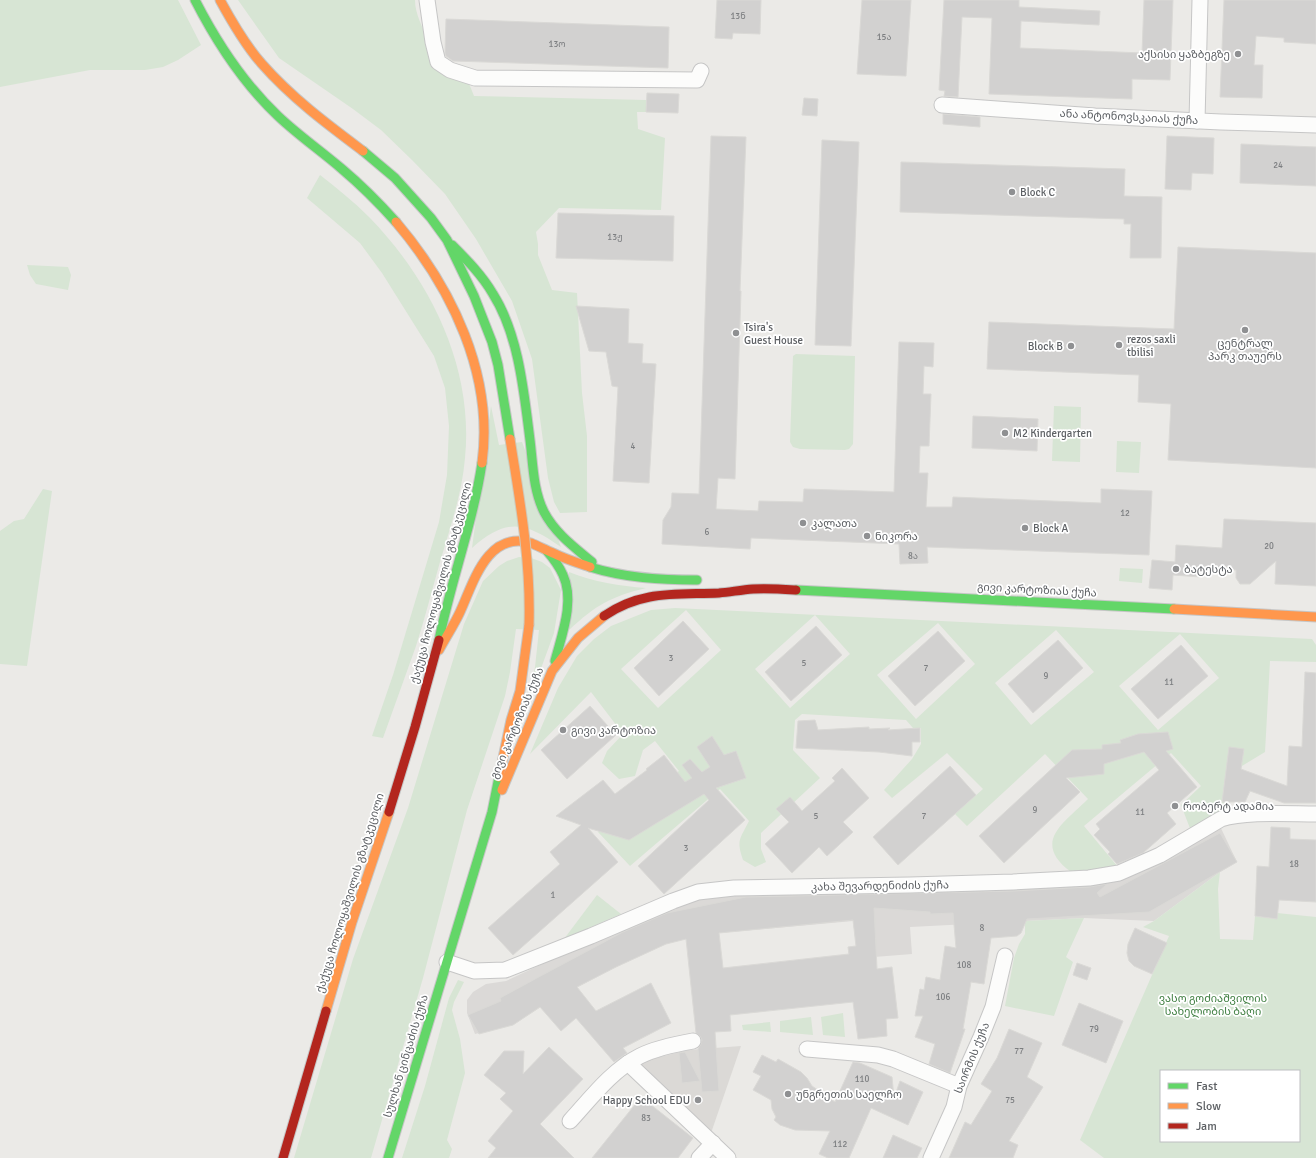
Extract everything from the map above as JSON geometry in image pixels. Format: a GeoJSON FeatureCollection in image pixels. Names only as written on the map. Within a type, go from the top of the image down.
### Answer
{"type":"FeatureCollection","features":[{"type":"Feature","properties":{"kind":"main road","name":"ქაქუცა ჩოლოყაშვილის გზატკეცილი"},"geometry":{"type":"LineString","coordinates":[[194,0],[224,53],[268,106],[294,131],[362,187],[392,218],[426,260],[446,294],[464,332],[472,355],[480,388],[483,413],[483,459],[475,506],[446,604],[435,658],[354,918],[283,1158]]}},
{"type":"Feature","properties":{"kind":"main road"},"geometry":{"type":"LineString","coordinates":[[220,0],[234,26],[262,64],[293,96],[395,178],[432,218],[448,240],[485,281],[498,302],[508,329],[522,388],[537,489],[544,513],[551,524],[567,542],[604,571]]}},
{"type":"Feature","properties":{"kind":"main road"},"geometry":{"type":"LineString","coordinates":[[448,240],[474,296],[492,342],[503,393],[527,556],[530,606],[525,659],[520,691],[511,720],[492,812]]}},
{"type":"Feature","properties":{"kind":"main road"},"geometry":{"type":"LineString","coordinates":[[435,658],[461,611],[478,568],[486,556],[498,547],[510,542],[522,542],[580,564],[604,571],[635,577],[710,580]]}},
{"type":"Feature","properties":{"kind":"main road"},"geometry":{"type":"LineString","coordinates":[[547,551],[563,574],[567,584],[568,596],[567,608],[552,671]]}},
{"type":"Feature","properties":{"kind":"main road","name":"გივი კარტოზიას ქუჩა"},"geometry":{"type":"LineString","coordinates":[[723,583],[757,589]]}},
{"type":"Feature","properties":{"kind":"main road","name":"გივი კარტოზიას ქუჩა"},"geometry":{"type":"LineString","coordinates":[[447,962],[492,812],[525,738],[552,671],[574,641],[589,626],[622,605],[655,595],[714,593],[757,589],[936,596],[1316,617]]}},
{"type":"Feature","properties":{"kind":"main road","name":"სულხან ცინცაძის ქუჩა"},"geometry":{"type":"LineString","coordinates":[[388,1158],[447,962]]}},
{"type":"Feature","properties":{"kind":"street"},"geometry":{"type":"LineString","coordinates":[[427,0],[433,42],[438,62],[450,70],[475,78],[697,80],[701,72]]}},
{"type":"Feature","properties":{"kind":"street"},"geometry":{"type":"LineString","coordinates":[[1198,121],[1200,0]]}},
{"type":"Feature","properties":{"kind":"street","name":"ანა ანტონოვსკაიას ქუჩა"},"geometry":{"type":"LineString","coordinates":[[942,105],[1095,116],[1316,125]]}},
{"type":"Feature","properties":{"kind":"street","name":"კახა შევარდენიძის ქუჩა"},"geometry":{"type":"LineString","coordinates":[[447,962],[474,971],[505,970],[698,892],[734,888],[910,886],[1089,878],[1119,873],[1160,855],[1221,819],[1229,816],[1316,814]]}},
{"type":"Feature","properties":{"kind":"street","name":"საირმის ქუჩა"},"geometry":{"type":"LineString","coordinates":[[931,1158],[954,1107],[959,1086],[993,1007],[1005,956]]}},
{"type":"Feature","properties":{"kind":"street"},"geometry":{"type":"LineString","coordinates":[[570,1121],[602,1086],[628,1063],[655,1050],[679,1043],[693,1041]]}},
{"type":"Feature","properties":{"kind":"street"},"geometry":{"type":"LineString","coordinates":[[807,1049],[878,1055],[893,1059],[959,1086]]}},
{"type":"Feature","properties":{"kind":"street"},"geometry":{"type":"LineString","coordinates":[[628,1063],[728,1158]]}},
{"type":"Feature","properties":{"kind":"street"},"geometry":{"type":"LineString","coordinates":[[699,1158],[713,1143]]}},
{"type":"Feature","properties":{"kind":"shaded area"},"geometry":{"type":"Polygon","coordinates":[[[1219,824],[1237,862],[1220,872],[1154,921],[1084,918],[910,927],[912,954],[849,959],[848,947],[856,946],[853,921],[719,933],[666,944],[616,967],[547,1003],[513,1025],[475,1034],[467,1013],[467,1000],[473,992],[486,984],[506,981],[632,922],[700,899],[747,895],[1087,882],[1219,824]]]}},
{"type":"Feature","properties":{"kind":"shaded area","name":"Happy School EDU"},"geometry":{"type":"Polygon","coordinates":[[[741,1046],[711,1133],[642,1072],[639,1062],[688,1050],[741,1046]]]}},
{"type":"Feature","properties":{"kind":"green space"},"geometry":{"type":"Polygon","coordinates":[[[0,0],[178,0],[201,45],[178,60],[163,67],[145,70],[90,70],[0,87],[0,0]]]}},
{"type":"Feature","properties":{"kind":"green space"},"geometry":{"type":"Polygon","coordinates":[[[238,0],[415,0],[416,11],[427,40],[431,65],[433,68],[468,81],[474,96],[646,100],[646,112],[637,112],[638,129],[665,138],[661,210],[559,208],[536,232],[538,255],[552,290],[577,293],[582,393],[587,436],[587,512],[560,513],[554,502],[548,478],[532,359],[512,301],[476,239],[445,194],[381,130],[279,58],[238,0]]]}},
{"type":"Feature","properties":{"kind":"green space"},"geometry":{"type":"Polygon","coordinates":[[[320,175],[358,206],[370,218],[412,269],[444,328],[455,359],[463,391],[466,424],[465,458],[461,485],[452,524],[416,646],[383,738],[372,736],[393,675],[439,522],[447,475],[449,426],[445,388],[434,356],[382,273],[360,243],[307,198],[320,175]]]}},
{"type":"Feature","properties":{"kind":"green space"},"geometry":{"type":"Polygon","coordinates":[[[27,265],[68,267],[71,275],[68,290],[36,284],[30,275],[27,265]]]}},
{"type":"Feature","properties":{"kind":"green space"},"geometry":{"type":"Polygon","coordinates":[[[796,354],[855,356],[853,444],[849,449],[800,449],[793,447],[790,442],[793,356],[796,354]]]}},
{"type":"Feature","properties":{"kind":"green space"},"geometry":{"type":"Polygon","coordinates":[[[491,406],[499,445],[522,442],[561,547],[537,532],[516,526],[506,527],[496,531],[484,538],[472,548],[491,406]]]}},
{"type":"Feature","properties":{"kind":"green space"},"geometry":{"type":"Polygon","coordinates":[[[1054,406],[1081,407],[1080,462],[1052,461],[1054,406]]]}},
{"type":"Feature","properties":{"kind":"green space"},"geometry":{"type":"Polygon","coordinates":[[[1117,441],[1141,442],[1139,473],[1116,472],[1117,441]]]}},
{"type":"Feature","properties":{"kind":"green space"},"geometry":{"type":"Polygon","coordinates":[[[43,489],[52,491],[27,666],[0,664],[0,531],[14,521],[24,519],[43,489]]]}},
{"type":"Feature","properties":{"kind":"green space"},"geometry":{"type":"Polygon","coordinates":[[[519,557],[531,558],[542,562],[550,568],[561,590],[554,633],[532,693],[530,693],[535,667],[539,630],[516,629],[505,696],[467,810],[423,978],[371,1158],[294,1158],[353,959],[408,808],[464,624],[483,581],[499,566],[507,561],[519,557]]]}},
{"type":"Feature","properties":{"kind":"green space"},"geometry":{"type":"Polygon","coordinates":[[[1120,568],[1143,569],[1142,583],[1119,581],[1120,568]]]}},
{"type":"Feature","properties":{"kind":"green space"},"geometry":{"type":"Polygon","coordinates":[[[569,572],[607,583],[646,588],[604,603],[587,614],[569,630],[569,572]]]}},
{"type":"Feature","properties":{"kind":"green space"},"geometry":{"type":"Polygon","coordinates":[[[675,608],[1312,639],[1316,645],[1316,662],[1270,661],[1265,752],[1227,775],[1229,809],[1191,831],[1181,805],[1201,786],[1171,753],[1084,826],[1118,867],[1071,872],[1059,861],[1053,851],[1052,842],[1056,833],[1070,816],[1088,799],[1045,754],[967,826],[955,814],[983,789],[947,753],[892,798],[884,790],[912,759],[921,744],[921,728],[913,728],[906,720],[802,714],[795,720],[793,750],[820,778],[761,833],[761,849],[766,862],[755,867],[743,860],[739,844],[741,836],[749,821],[720,789],[630,866],[598,832],[662,782],[679,771],[655,741],[643,750],[635,776],[619,779],[602,763],[607,751],[623,734],[591,692],[530,754],[558,688],[577,656],[594,639],[611,626],[651,610],[675,608]],[[686,610],[621,669],[658,708],[721,650],[686,610]],[[815,615],[755,669],[790,708],[850,654],[815,615]],[[938,623],[877,675],[916,719],[975,664],[938,623]],[[1056,630],[995,683],[1031,725],[1094,672],[1056,630]],[[1180,634],[1119,686],[1158,730],[1219,678],[1180,634]]]}},
{"type":"Feature","properties":{"kind":"green space","name":"ვასო გოძიაშვილის სახელობის ბაღი"},"geometry":{"type":"Polygon","coordinates":[[[1220,872],[1218,889],[1220,939],[1253,940],[1255,916],[1276,919],[1277,913],[1316,917],[1316,1158],[1104,1158],[1080,1140],[1169,936],[1143,927],[1154,921],[1220,872]]]}},
{"type":"Feature","properties":{"kind":"green space"},"geometry":{"type":"Polygon","coordinates":[[[597,895],[621,914],[564,939],[597,895]]]}},
{"type":"Feature","properties":{"kind":"green space"},"geometry":{"type":"Polygon","coordinates":[[[1084,918],[1066,957],[1073,962],[1054,1016],[1005,1006],[1014,958],[1019,944],[1025,934],[1025,921],[1084,918]]]}},
{"type":"Feature","properties":{"kind":"green space"},"geometry":{"type":"Polygon","coordinates":[[[458,980],[464,982],[454,1002],[452,1010],[460,1039],[465,1073],[447,1140],[452,1149],[449,1158],[402,1158],[425,1086],[449,998],[458,980]]]}},
{"type":"Feature","properties":{"kind":"green space"},"geometry":{"type":"Polygon","coordinates":[[[843,1013],[845,1037],[823,1035],[821,1017],[843,1013]]]}},
{"type":"Feature","properties":{"kind":"green space"},"geometry":{"type":"Polygon","coordinates":[[[811,1017],[813,1035],[780,1032],[780,1021],[811,1017]]]}},
{"type":"Feature","properties":{"kind":"green space"},"geometry":{"type":"Polygon","coordinates":[[[770,1022],[771,1032],[743,1030],[742,1025],[770,1022]]]}},
{"type":"Feature","properties":{"kind":"building"},"geometry":{"type":"Polygon","coordinates":[[[717,0],[761,0],[760,34],[733,33],[732,39],[715,38],[717,0]]]}},
{"type":"Feature","properties":{"kind":"building"},"geometry":{"type":"Polygon","coordinates":[[[862,0],[911,0],[906,76],[857,74],[862,0]]]}},
{"type":"Feature","properties":{"kind":"building"},"geometry":{"type":"Polygon","coordinates":[[[944,0],[1019,0],[1019,7],[1100,11],[1099,25],[1021,21],[1020,48],[1142,53],[1144,0],[1173,0],[1170,80],[1132,79],[1132,99],[989,94],[992,18],[962,17],[958,97],[944,96],[945,91],[939,90],[944,0]]]}},
{"type":"Feature","properties":{"kind":"building","name":"აქსისი ყაზბეგზე"},"geometry":{"type":"Polygon","coordinates":[[[1224,0],[1316,0],[1316,44],[1284,42],[1284,38],[1256,36],[1254,65],[1263,65],[1262,98],[1220,97],[1224,0]]]}},
{"type":"Feature","properties":{"kind":"building"},"geometry":{"type":"Polygon","coordinates":[[[446,19],[669,27],[668,68],[453,61],[446,56],[445,53],[446,19]]]}},
{"type":"Feature","properties":{"kind":"building"},"geometry":{"type":"Polygon","coordinates":[[[647,93],[679,94],[678,113],[646,112],[647,93]]]}},
{"type":"Feature","properties":{"kind":"building"},"geometry":{"type":"Polygon","coordinates":[[[804,98],[818,99],[817,116],[802,115],[804,98]]]}},
{"type":"Feature","properties":{"kind":"building"},"geometry":{"type":"Polygon","coordinates":[[[943,114],[980,117],[980,127],[943,124],[943,114]]]}},
{"type":"Feature","properties":{"kind":"building"},"geometry":{"type":"Polygon","coordinates":[[[711,136],[746,137],[735,479],[718,478],[716,509],[758,511],[759,501],[803,502],[804,489],[894,492],[899,342],[934,343],[933,367],[924,366],[923,394],[931,394],[929,446],[920,446],[919,473],[928,473],[926,507],[952,507],[953,497],[1101,503],[1101,489],[1152,491],[1149,555],[927,547],[928,563],[900,564],[899,544],[751,538],[750,549],[662,544],[663,520],[671,507],[672,493],[699,494],[711,136]]]}},
{"type":"Feature","properties":{"kind":"building"},"geometry":{"type":"Polygon","coordinates":[[[1167,136],[1214,138],[1213,174],[1192,173],[1191,190],[1165,189],[1167,136]]]}},
{"type":"Feature","properties":{"kind":"building"},"geometry":{"type":"Polygon","coordinates":[[[822,140],[859,142],[851,346],[815,345],[822,140]]]}},
{"type":"Feature","properties":{"kind":"building"},"geometry":{"type":"Polygon","coordinates":[[[1241,144],[1316,147],[1316,186],[1240,183],[1241,144]]]}},
{"type":"Feature","properties":{"kind":"building","name":"Block C"},"geometry":{"type":"Polygon","coordinates":[[[901,162],[1125,169],[1124,196],[1162,197],[1161,258],[1130,258],[1131,224],[1124,224],[1124,219],[900,212],[901,162]]]}},
{"type":"Feature","properties":{"kind":"building"},"geometry":{"type":"Polygon","coordinates":[[[558,213],[674,216],[673,261],[556,258],[558,213]]]}},
{"type":"Feature","properties":{"kind":"building","name":"ცენტრალ პარკ თაუერს"},"geometry":{"type":"Polygon","coordinates":[[[1178,247],[1316,253],[1316,468],[1168,460],[1171,404],[1138,402],[1139,375],[987,369],[989,322],[1174,329],[1178,247]]]}},
{"type":"Feature","properties":{"kind":"building"},"geometry":{"type":"Polygon","coordinates":[[[576,306],[629,309],[628,343],[643,344],[642,363],[656,364],[649,483],[613,481],[618,387],[612,386],[606,352],[589,351],[576,306]]]}},
{"type":"Feature","properties":{"kind":"building","name":"M2 Kindergarten"},"geometry":{"type":"Polygon","coordinates":[[[973,416],[1038,419],[1037,451],[972,448],[973,416]]]}},
{"type":"Feature","properties":{"kind":"building"},"geometry":{"type":"Polygon","coordinates":[[[1224,519],[1316,523],[1316,586],[1275,584],[1276,561],[1250,584],[1240,584],[1236,578],[1236,570],[1201,569],[1201,577],[1173,575],[1172,590],[1149,588],[1152,560],[1175,562],[1176,545],[1222,548],[1224,519]]]}},
{"type":"Feature","properties":{"kind":"building"},"geometry":{"type":"Polygon","coordinates":[[[683,621],[709,649],[659,696],[634,668],[683,621]]]}},
{"type":"Feature","properties":{"kind":"building"},"geometry":{"type":"Polygon","coordinates":[[[816,626],[842,655],[791,701],[765,672],[816,626]]]}},
{"type":"Feature","properties":{"kind":"building"},"geometry":{"type":"Polygon","coordinates":[[[938,631],[965,661],[915,706],[888,676],[938,631]]]}},
{"type":"Feature","properties":{"kind":"building"},"geometry":{"type":"Polygon","coordinates":[[[1058,640],[1083,668],[1033,713],[1008,684],[1058,640]]]}},
{"type":"Feature","properties":{"kind":"building"},"geometry":{"type":"Polygon","coordinates":[[[1181,645],[1208,676],[1158,719],[1131,689],[1181,645]]]}},
{"type":"Feature","properties":{"kind":"building"},"geometry":{"type":"Polygon","coordinates":[[[1305,672],[1316,673],[1316,803],[1284,803],[1250,791],[1245,802],[1222,802],[1229,747],[1244,749],[1241,769],[1287,786],[1289,746],[1302,747],[1305,672]]]}},
{"type":"Feature","properties":{"kind":"building"},"geometry":{"type":"Polygon","coordinates":[[[590,706],[616,735],[567,779],[541,750],[590,706]]]}},
{"type":"Feature","properties":{"kind":"building"},"geometry":{"type":"Polygon","coordinates":[[[815,720],[818,730],[869,727],[869,729],[890,728],[888,730],[920,728],[920,742],[912,742],[912,756],[879,752],[796,748],[798,721],[815,720]]]}},
{"type":"Feature","properties":{"kind":"building"},"geometry":{"type":"Polygon","coordinates":[[[1168,732],[1173,749],[1166,751],[1197,787],[1167,813],[1176,824],[1143,853],[1117,864],[1108,854],[1110,852],[1094,835],[1100,829],[1096,824],[1159,770],[1144,752],[1104,764],[1104,774],[1066,778],[1080,792],[1004,863],[979,836],[1072,750],[1102,749],[1102,745],[1121,743],[1120,740],[1138,734],[1168,732]]]}},
{"type":"Feature","properties":{"kind":"building"},"geometry":{"type":"Polygon","coordinates":[[[712,736],[724,755],[736,751],[746,778],[716,788],[745,820],[664,894],[638,866],[709,800],[704,794],[629,840],[588,828],[618,862],[513,955],[488,928],[560,864],[550,852],[581,825],[556,816],[603,780],[615,794],[664,755],[685,782],[692,778],[682,765],[690,759],[702,772],[710,767],[697,747],[712,736]]]}},
{"type":"Feature","properties":{"kind":"building"},"geometry":{"type":"Polygon","coordinates":[[[950,766],[976,795],[898,865],[873,837],[950,766]]]}},
{"type":"Feature","properties":{"kind":"building"},"geometry":{"type":"Polygon","coordinates":[[[842,768],[869,798],[843,822],[853,832],[827,856],[819,847],[792,873],[765,844],[789,822],[776,809],[790,797],[802,811],[835,781],[832,778],[842,768]]]}},
{"type":"Feature","properties":{"kind":"building"},"geometry":{"type":"Polygon","coordinates":[[[1271,827],[1290,828],[1290,839],[1316,840],[1316,902],[1279,900],[1277,919],[1255,916],[1257,866],[1269,867],[1271,827]]]}},
{"type":"Feature","properties":{"kind":"building"},"geometry":{"type":"Polygon","coordinates":[[[1220,833],[1237,862],[1149,912],[1027,919],[1021,933],[1017,936],[991,938],[984,984],[971,982],[963,1029],[965,1029],[950,1073],[929,1064],[935,1044],[915,1037],[923,1016],[915,1016],[920,989],[924,990],[926,977],[940,980],[945,946],[956,948],[953,913],[930,914],[930,912],[874,908],[877,969],[892,967],[898,1018],[886,1019],[887,1036],[858,1039],[853,1002],[730,1015],[731,1031],[715,1032],[719,1091],[702,1092],[698,1049],[702,1040],[696,1033],[686,939],[666,944],[577,987],[596,1011],[651,983],[671,1023],[623,1048],[627,1053],[614,1062],[576,1018],[561,1031],[540,1007],[513,1025],[479,1034],[468,1015],[501,1001],[500,998],[623,932],[667,913],[746,897],[1013,891],[1089,887],[1107,884],[1097,893],[1100,897],[1220,833]],[[853,920],[719,933],[723,968],[849,954],[848,947],[856,946],[853,920]]]}},
{"type":"Feature","properties":{"kind":"building"},"geometry":{"type":"Polygon","coordinates":[[[1135,928],[1167,943],[1152,974],[1134,966],[1129,961],[1127,953],[1128,944],[1135,928]]]}},
{"type":"Feature","properties":{"kind":"building"},"geometry":{"type":"Polygon","coordinates":[[[1077,963],[1091,968],[1087,980],[1073,975],[1077,963]]]}},
{"type":"Feature","properties":{"kind":"building"},"geometry":{"type":"Polygon","coordinates":[[[1079,1003],[1123,1021],[1106,1063],[1062,1045],[1079,1003]]]}},
{"type":"Feature","properties":{"kind":"building"},"geometry":{"type":"Polygon","coordinates":[[[1009,1029],[1042,1043],[1027,1077],[1043,1087],[1009,1141],[1018,1145],[1013,1158],[949,1158],[965,1122],[971,1125],[992,1091],[981,1084],[997,1058],[1009,1029]]]}},
{"type":"Feature","properties":{"kind":"building"},"geometry":{"type":"Polygon","coordinates":[[[549,1047],[583,1079],[540,1124],[574,1158],[488,1158],[496,1148],[488,1141],[513,1111],[500,1099],[506,1093],[484,1075],[504,1051],[524,1051],[523,1074],[549,1047]]]}},
{"type":"Feature","properties":{"kind":"building"},"geometry":{"type":"Polygon","coordinates":[[[685,1052],[700,1081],[682,1083],[679,1053],[685,1052]]]}},
{"type":"Feature","properties":{"kind":"building"},"geometry":{"type":"Polygon","coordinates":[[[762,1055],[776,1062],[778,1059],[801,1072],[812,1086],[835,1102],[853,1062],[860,1063],[892,1077],[894,1098],[900,1081],[923,1092],[908,1125],[871,1108],[849,1158],[828,1158],[819,1154],[830,1131],[795,1130],[780,1125],[774,1120],[776,1117],[772,1109],[771,1100],[753,1090],[761,1076],[753,1072],[762,1055]]]}},
{"type":"Feature","properties":{"kind":"building"},"geometry":{"type":"Polygon","coordinates":[[[641,1097],[693,1138],[678,1158],[592,1158],[641,1097]]]}},
{"type":"Feature","properties":{"kind":"building"},"geometry":{"type":"Polygon","coordinates":[[[893,1135],[922,1148],[917,1158],[883,1158],[893,1135]]]}},
{"type":"Feature","properties":{"kind":"traffic: fast"},"geometry":{"type":"LineString","coordinates":[[195,0],[212,32],[253,90],[293,130],[356,181],[396,222]]}},
{"type":"Feature","properties":{"kind":"traffic: fast"},"geometry":{"type":"LineString","coordinates":[[363,151],[395,178],[431,218],[447,240],[474,296],[492,342],[498,365],[510,439]]}},
{"type":"Feature","properties":{"kind":"traffic: fast"},"geometry":{"type":"LineString","coordinates":[[452,245],[474,268],[489,287],[502,310],[509,328],[515,346],[523,384],[533,468],[540,504],[548,520],[559,533],[592,562]]}},
{"type":"Feature","properties":{"kind":"traffic: fast"},"geometry":{"type":"LineString","coordinates":[[439,640],[468,530],[482,463]]}},
{"type":"Feature","properties":{"kind":"traffic: fast"},"geometry":{"type":"LineString","coordinates":[[547,551],[560,568],[568,596],[568,607],[564,629],[555,661]]}},
{"type":"Feature","properties":{"kind":"traffic: fast"},"geometry":{"type":"LineString","coordinates":[[590,567],[616,574],[643,578],[697,580]]}},
{"type":"Feature","properties":{"kind":"traffic: fast"},"geometry":{"type":"LineString","coordinates":[[796,590],[1174,609]]}},
{"type":"Feature","properties":{"kind":"traffic: fast"},"geometry":{"type":"LineString","coordinates":[[388,1158],[492,812],[499,777]]}},
{"type":"Feature","properties":{"kind":"traffic: slow"},"geometry":{"type":"LineString","coordinates":[[220,0],[244,41],[273,76],[310,110],[363,151]]}},
{"type":"Feature","properties":{"kind":"traffic: slow"},"geometry":{"type":"LineString","coordinates":[[396,222],[435,275],[451,304],[464,334],[475,365],[482,398],[484,430],[482,463]]}},
{"type":"Feature","properties":{"kind":"traffic: slow"},"geometry":{"type":"LineString","coordinates":[[510,439],[527,555],[529,625]]}},
{"type":"Feature","properties":{"kind":"traffic: slow"},"geometry":{"type":"LineString","coordinates":[[439,650],[458,617],[484,562],[503,544],[516,541],[531,543],[562,557],[590,567]]}},
{"type":"Feature","properties":{"kind":"traffic: slow"},"geometry":{"type":"LineString","coordinates":[[1174,609],[1316,617]]}},
{"type":"Feature","properties":{"kind":"traffic: slow"},"geometry":{"type":"LineString","coordinates":[[502,790],[552,671],[578,638],[604,616]]}},
{"type":"Feature","properties":{"kind":"traffic: slow"},"geometry":{"type":"LineString","coordinates":[[499,777],[511,720],[520,691],[529,625]]}},
{"type":"Feature","properties":{"kind":"traffic: slow"},"geometry":{"type":"LineString","coordinates":[[326,1011],[352,922],[389,812]]}},
{"type":"Feature","properties":{"kind":"traffic: jam"},"geometry":{"type":"LineString","coordinates":[[604,616],[632,602],[646,598],[674,594],[719,593],[749,589],[796,590]]}},
{"type":"Feature","properties":{"kind":"traffic: jam"},"geometry":{"type":"LineString","coordinates":[[389,812],[415,727],[439,640]]}},
{"type":"Feature","properties":{"kind":"traffic: jam"},"geometry":{"type":"LineString","coordinates":[[283,1158],[326,1011]]}},
{"type":"Feature","properties":{"kind":"place","name":"აქსისი ყაზბეგზე"},"geometry":{"type":"Point","coordinates":[1238,54]}},
{"type":"Feature","properties":{"kind":"place","name":"Block C"},"geometry":{"type":"Point","coordinates":[1012,192]}},
{"type":"Feature","properties":{"kind":"place","name":"ცენტრალ პარკ თაუერს"},"geometry":{"type":"Point","coordinates":[1245,330]}},
{"type":"Feature","properties":{"kind":"place","name":"Tsira's Guest House"},"geometry":{"type":"Point","coordinates":[736,333]}},
{"type":"Feature","properties":{"kind":"place","name":"rezos saxli tbilisi"},"geometry":{"type":"Point","coordinates":[1119,345]}},
{"type":"Feature","properties":{"kind":"place","name":"Block B"},"geometry":{"type":"Point","coordinates":[1071,346]}},
{"type":"Feature","properties":{"kind":"place","name":"M2 Kindergarten"},"geometry":{"type":"Point","coordinates":[1005,433]}},
{"type":"Feature","properties":{"kind":"place","name":"კალათა"},"geometry":{"type":"Point","coordinates":[803,523]}},
{"type":"Feature","properties":{"kind":"place","name":"Block A"},"geometry":{"type":"Point","coordinates":[1025,528]}},
{"type":"Feature","properties":{"kind":"place","name":"ნიკორა"},"geometry":{"type":"Point","coordinates":[867,536]}},
{"type":"Feature","properties":{"kind":"place","name":"ბატესტა"},"geometry":{"type":"Point","coordinates":[1176,569]}},
{"type":"Feature","properties":{"kind":"place","name":"გივი კარტოზია"},"geometry":{"type":"Point","coordinates":[563,730]}},
{"type":"Feature","properties":{"kind":"place","name":"რობერტ ადამია"},"geometry":{"type":"Point","coordinates":[1175,806]}},
{"type":"Feature","properties":{"kind":"place","name":"უნგრეთის საელჩო"},"geometry":{"type":"Point","coordinates":[788,1094]}},
{"type":"Feature","properties":{"kind":"place","name":"Happy School EDU"},"geometry":{"type":"Point","coordinates":[698,1100]}}]}
